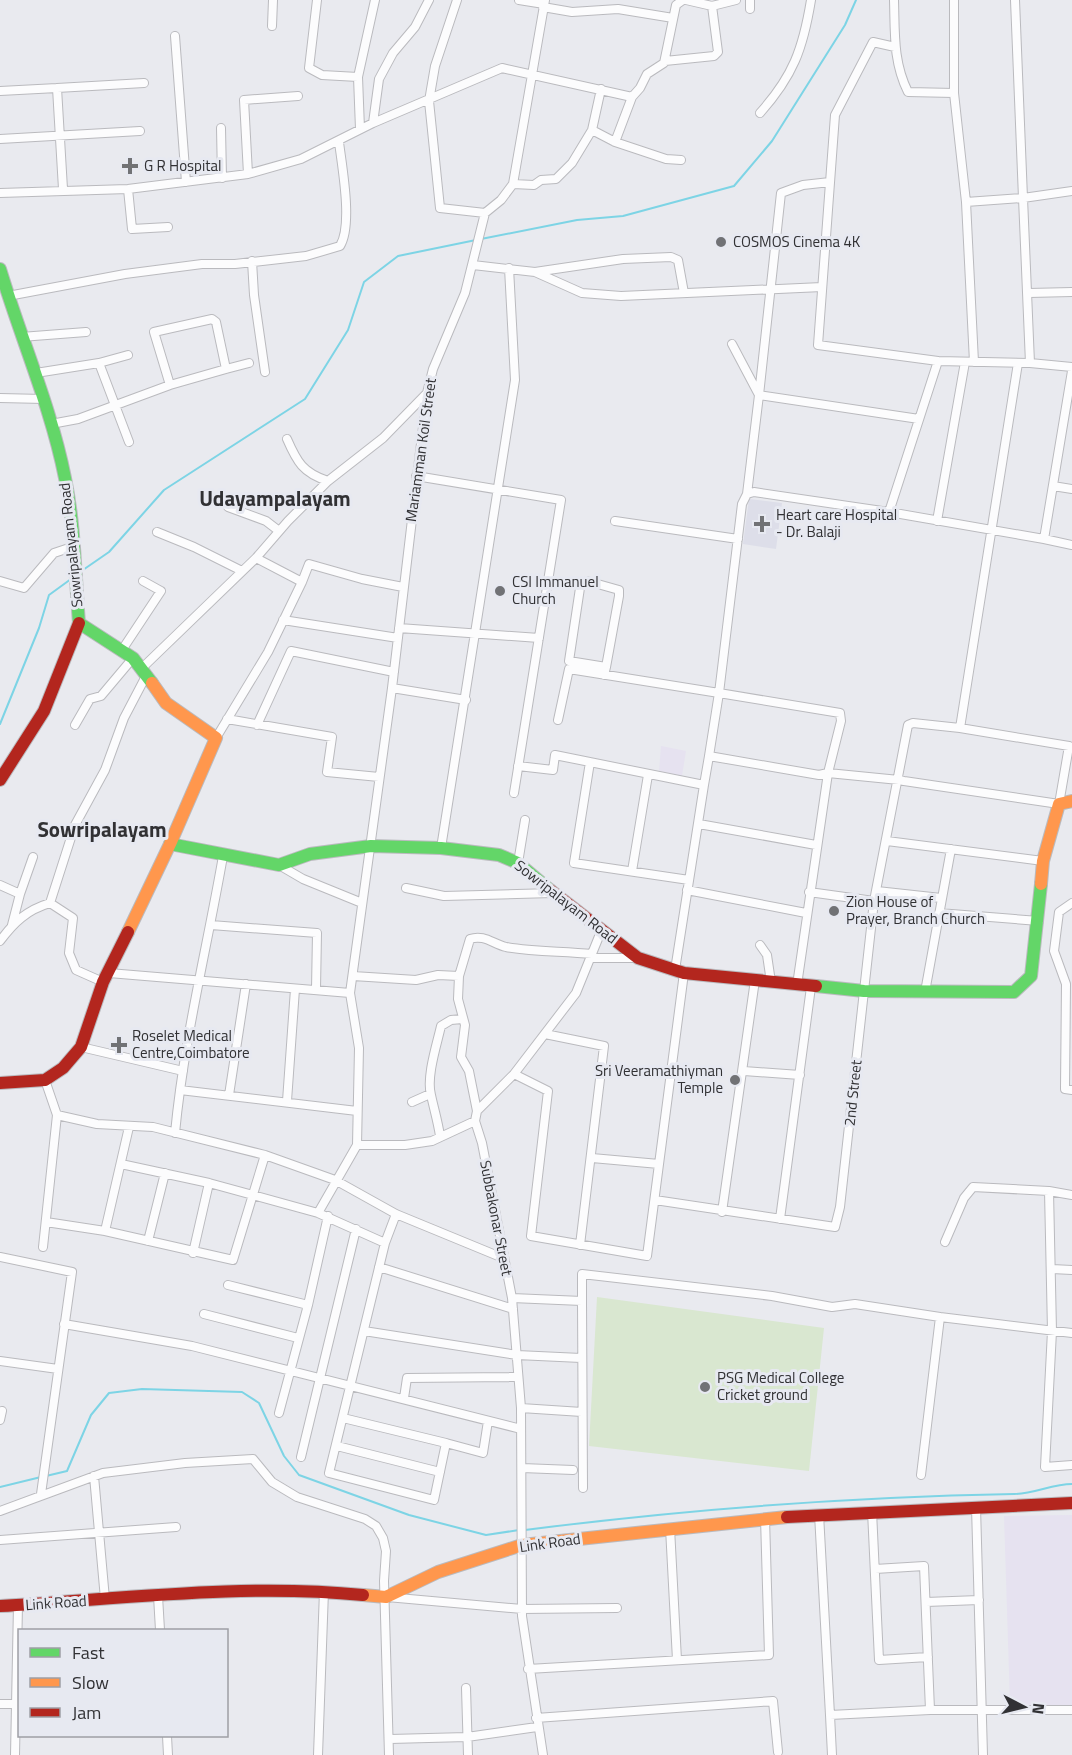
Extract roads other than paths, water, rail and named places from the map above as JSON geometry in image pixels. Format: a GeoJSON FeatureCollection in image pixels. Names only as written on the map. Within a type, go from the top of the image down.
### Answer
{"type":"FeatureCollection","features":[{"type":"Feature","properties":{"kind":"street"},"geometry":{"type":"LineString","coordinates":[[272,26],[273,0]]}},
{"type":"Feature","properties":{"kind":"street"},"geometry":{"type":"LineString","coordinates":[[317,0],[309,68],[322,75],[358,77]]}},
{"type":"Feature","properties":{"kind":"street"},"geometry":{"type":"LineString","coordinates":[[360,129],[358,77],[375,0]]}},
{"type":"Feature","properties":{"kind":"street"},"geometry":{"type":"LineString","coordinates":[[373,123],[379,79],[393,53],[415,27],[429,0]]}},
{"type":"Feature","properties":{"kind":"street"},"geometry":{"type":"LineString","coordinates":[[457,0],[435,66],[429,101],[440,208],[485,213],[501,200],[513,184],[534,74],[544,4]]}},
{"type":"Feature","properties":{"kind":"street"},"geometry":{"type":"LineString","coordinates":[[519,0],[572,12],[618,9],[673,18]]}},
{"type":"Feature","properties":{"kind":"street"},"geometry":{"type":"LineString","coordinates":[[615,142],[632,97],[647,74],[661,66],[665,60],[676,5],[684,0],[712,6],[736,0]]}},
{"type":"Feature","properties":{"kind":"street"},"geometry":{"type":"LineString","coordinates":[[760,113],[792,72],[802,48],[811,0]]}},
{"type":"Feature","properties":{"kind":"street"},"geometry":{"type":"LineString","coordinates":[[894,0],[895,47],[899,73],[908,92],[954,93]]}},
{"type":"Feature","properties":{"kind":"street"},"geometry":{"type":"LineString","coordinates":[[937,521],[970,362],[966,202],[954,93],[954,0]]}},
{"type":"Feature","properties":{"kind":"street"},"geometry":{"type":"LineString","coordinates":[[1015,0],[1029,294],[1030,363]]}},
{"type":"Feature","properties":{"kind":"street"},"geometry":{"type":"LineString","coordinates":[[665,60],[714,56],[718,52],[712,6]]}},
{"type":"Feature","properties":{"kind":"street"},"geometry":{"type":"LineString","coordinates":[[175,36],[186,182]]}},
{"type":"Feature","properties":{"kind":"street"},"geometry":{"type":"LineString","coordinates":[[895,47],[873,42],[835,115],[818,345],[938,362],[1030,363],[1072,369],[1044,539]]}},
{"type":"Feature","properties":{"kind":"street"},"geometry":{"type":"LineString","coordinates":[[0,192],[128,189],[248,174],[301,159],[373,123],[502,68],[632,97]]}},
{"type":"Feature","properties":{"kind":"street"},"geometry":{"type":"LineString","coordinates":[[0,91],[144,83]]}},
{"type":"Feature","properties":{"kind":"street"},"geometry":{"type":"LineString","coordinates":[[57,88],[63,189]]}},
{"type":"Feature","properties":{"kind":"street"},"geometry":{"type":"LineString","coordinates":[[513,184],[534,185],[541,180],[556,180],[572,163],[592,130],[601,89]]}},
{"type":"Feature","properties":{"kind":"street"},"geometry":{"type":"LineString","coordinates":[[248,174],[244,100],[298,96]]}},
{"type":"Feature","properties":{"kind":"street"},"geometry":{"type":"LineString","coordinates":[[220,128],[222,178]]}},
{"type":"Feature","properties":{"kind":"street"},"geometry":{"type":"LineString","coordinates":[[592,130],[615,142],[666,159],[681,160]]}},
{"type":"Feature","properties":{"kind":"street"},"geometry":{"type":"LineString","coordinates":[[0,139],[140,131]]}},
{"type":"Feature","properties":{"kind":"street"},"geometry":{"type":"LineString","coordinates":[[8,296],[125,274],[202,264],[235,264],[306,255],[340,246],[344,241],[345,210],[339,142]]}},
{"type":"Feature","properties":{"kind":"street"},"geometry":{"type":"LineString","coordinates":[[514,1074],[548,1091],[531,1236],[647,1256],[680,972],[687,890],[719,693],[742,504],[747,495],[781,193],[803,185],[830,182]]}},
{"type":"Feature","properties":{"kind":"street"},"geometry":{"type":"LineString","coordinates":[[128,189],[132,229],[168,227]]}},
{"type":"Feature","properties":{"kind":"street"},"geometry":{"type":"LineString","coordinates":[[966,202],[1023,198],[1072,191]]}},
{"type":"Feature","properties":{"kind":"street","name":"Mariamman Koil Street"},"geometry":{"type":"LineString","coordinates":[[357,1145],[359,1048],[350,993],[392,688],[427,393],[434,369],[465,293],[485,213]]}},
{"type":"Feature","properties":{"kind":"street"},"geometry":{"type":"LineString","coordinates":[[535,272],[623,259],[672,257],[678,260],[684,293]]}},
{"type":"Feature","properties":{"kind":"street"},"geometry":{"type":"LineString","coordinates":[[252,261],[257,325],[265,372]]}},
{"type":"Feature","properties":{"kind":"street"},"geometry":{"type":"LineString","coordinates":[[473,265],[535,272],[582,293],[621,296],[822,287]]}},
{"type":"Feature","properties":{"kind":"street"},"geometry":{"type":"LineString","coordinates":[[441,848],[515,380],[509,268]]}},
{"type":"Feature","properties":{"kind":"street","name":"Sowripalayam Road"},"geometry":{"type":"LineString","coordinates":[[0,269],[21,337],[36,373],[65,478],[79,623],[128,654],[166,703],[216,738]]}},
{"type":"Feature","properties":{"kind":"street"},"geometry":{"type":"LineString","coordinates":[[1029,294],[1072,292]]}},
{"type":"Feature","properties":{"kind":"street"},"geometry":{"type":"LineString","coordinates":[[170,385],[154,332],[212,319],[219,329],[226,369]]}},
{"type":"Feature","properties":{"kind":"street"},"geometry":{"type":"LineString","coordinates":[[21,337],[86,332]]}},
{"type":"Feature","properties":{"kind":"street"},"geometry":{"type":"LineString","coordinates":[[732,344],[759,395]]}},
{"type":"Feature","properties":{"kind":"street"},"geometry":{"type":"LineString","coordinates":[[36,373],[99,363],[128,355]]}},
{"type":"Feature","properties":{"kind":"street"},"geometry":{"type":"LineString","coordinates":[[889,512],[938,362]]}},
{"type":"Feature","properties":{"kind":"street"},"geometry":{"type":"LineString","coordinates":[[99,363],[129,442]]}},
{"type":"Feature","properties":{"kind":"street"},"geometry":{"type":"LineString","coordinates":[[51,424],[78,419],[170,385],[249,363]]}},
{"type":"Feature","properties":{"kind":"street"},"geometry":{"type":"LineString","coordinates":[[1018,363],[960,728],[1070,743],[1059,804]]}},
{"type":"Feature","properties":{"kind":"street"},"geometry":{"type":"LineString","coordinates":[[50,903],[75,825],[105,770],[144,672],[328,481],[383,438],[427,393]]}},
{"type":"Feature","properties":{"kind":"street"},"geometry":{"type":"LineString","coordinates":[[759,395],[919,419]]}},
{"type":"Feature","properties":{"kind":"street"},"geometry":{"type":"LineString","coordinates":[[0,398],[44,399]]}},
{"type":"Feature","properties":{"kind":"street"},"geometry":{"type":"LineString","coordinates":[[287,439],[298,465],[311,476],[328,481]]}},
{"type":"Feature","properties":{"kind":"street"},"geometry":{"type":"LineString","coordinates":[[416,476],[561,500],[514,793]]}},
{"type":"Feature","properties":{"kind":"street"},"geometry":{"type":"LineString","coordinates":[[1053,486],[1072,489]]}},
{"type":"Feature","properties":{"kind":"street"},"geometry":{"type":"LineString","coordinates":[[747,495],[754,492],[889,512],[1072,545]]}},
{"type":"Feature","properties":{"kind":"street"},"geometry":{"type":"LineString","coordinates":[[228,507],[266,521],[279,531]]}},
{"type":"Feature","properties":{"kind":"street"},"geometry":{"type":"LineString","coordinates":[[615,521],[738,539]]}},
{"type":"Feature","properties":{"kind":"street"},"geometry":{"type":"LineString","coordinates":[[157,532],[194,546],[242,571]]}},
{"type":"Feature","properties":{"kind":"street"},"geometry":{"type":"LineString","coordinates":[[0,581],[24,588],[54,553],[72,547]]}},
{"type":"Feature","properties":{"kind":"street"},"geometry":{"type":"LineString","coordinates":[[256,558],[302,582]]}},
{"type":"Feature","properties":{"kind":"street"},"geometry":{"type":"LineString","coordinates":[[0,1083],[45,1080],[63,1068],[81,1047],[106,978],[170,844],[216,738],[267,652],[309,564],[362,579],[403,586]]}},
{"type":"Feature","properties":{"kind":"street"},"geometry":{"type":"LineString","coordinates":[[75,725],[90,699],[101,696],[128,654],[161,591],[143,581]]}},
{"type":"Feature","properties":{"kind":"street"},"geometry":{"type":"LineString","coordinates":[[605,671],[619,590],[587,581],[580,588],[569,661],[605,671],[719,693],[840,713],[841,722],[828,773],[816,845],[797,985]]}},
{"type":"Feature","properties":{"kind":"street"},"geometry":{"type":"LineString","coordinates":[[283,620],[398,638]]}},
{"type":"Feature","properties":{"kind":"street"},"geometry":{"type":"LineString","coordinates":[[0,780],[44,711],[79,623]]}},
{"type":"Feature","properties":{"kind":"street"},"geometry":{"type":"LineString","coordinates":[[399,628],[539,638]]}},
{"type":"Feature","properties":{"kind":"street"},"geometry":{"type":"LineString","coordinates":[[257,725],[291,651],[394,672]]}},
{"type":"Feature","properties":{"kind":"street"},"geometry":{"type":"LineString","coordinates":[[558,720],[568,669],[605,671]]}},
{"type":"Feature","properties":{"kind":"street"},"geometry":{"type":"LineString","coordinates":[[392,688],[466,700]]}},
{"type":"Feature","properties":{"kind":"street"},"geometry":{"type":"LineString","coordinates":[[227,719],[332,737],[327,772],[379,777]]}},
{"type":"Feature","properties":{"kind":"street","name":"2nd Street"},"geometry":{"type":"LineString","coordinates":[[655,1200],[722,1212],[835,1227],[840,1207],[874,901],[878,891],[908,725],[913,723],[960,728]]}},
{"type":"Feature","properties":{"kind":"street"},"geometry":{"type":"LineString","coordinates":[[519,765],[553,770],[555,755],[704,785]]}},
{"type":"Feature","properties":{"kind":"street"},"geometry":{"type":"LineString","coordinates":[[710,756],[819,775],[828,773],[899,780],[1059,804],[1072,801]]}},
{"type":"Feature","properties":{"kind":"street"},"geometry":{"type":"LineString","coordinates":[[590,762],[574,862],[689,880]]}},
{"type":"Feature","properties":{"kind":"street"},"geometry":{"type":"LineString","coordinates":[[632,871],[648,775]]}},
{"type":"Feature","properties":{"kind":"street","name":"Sowripalayam Road"},"geometry":{"type":"LineString","coordinates":[[170,844],[279,865],[310,854],[371,846],[441,848],[499,855],[518,863],[638,958],[680,972],[864,991],[1014,992],[1031,976],[1039,921],[1043,861],[1059,804]]}},
{"type":"Feature","properties":{"kind":"street"},"geometry":{"type":"LineString","coordinates":[[518,863],[525,820]]}},
{"type":"Feature","properties":{"kind":"street"},"geometry":{"type":"LineString","coordinates":[[699,824],[816,845]]}},
{"type":"Feature","properties":{"kind":"street"},"geometry":{"type":"LineString","coordinates":[[887,840],[1043,861]]}},
{"type":"Feature","properties":{"kind":"street"},"geometry":{"type":"LineString","coordinates":[[925,992],[951,849]]}},
{"type":"Feature","properties":{"kind":"street"},"geometry":{"type":"LineString","coordinates":[[175,1132],[198,981],[223,856]]}},
{"type":"Feature","properties":{"kind":"street"},"geometry":{"type":"LineString","coordinates":[[12,925],[33,857]]}},
{"type":"Feature","properties":{"kind":"street"},"geometry":{"type":"LineString","coordinates":[[279,865],[303,879],[362,903]]}},
{"type":"Feature","properties":{"kind":"street"},"geometry":{"type":"LineString","coordinates":[[0,885],[20,894]]}},
{"type":"Feature","properties":{"kind":"street"},"geometry":{"type":"LineString","coordinates":[[406,888],[444,897],[553,893]]}},
{"type":"Feature","properties":{"kind":"street"},"geometry":{"type":"LineString","coordinates":[[687,890],[806,913]]}},
{"type":"Feature","properties":{"kind":"street"},"geometry":{"type":"LineString","coordinates":[[878,891],[941,898]]}},
{"type":"Feature","properties":{"kind":"street"},"geometry":{"type":"LineString","coordinates":[[809,892],[874,901]]}},
{"type":"Feature","properties":{"kind":"street"},"geometry":{"type":"LineString","coordinates":[[0,941],[12,925],[31,909],[50,903]]}},
{"type":"Feature","properties":{"kind":"street"},"geometry":{"type":"LineString","coordinates":[[50,903],[73,918],[69,953],[76,970],[106,978],[198,981],[350,993]]}},
{"type":"Feature","properties":{"kind":"street"},"geometry":{"type":"LineString","coordinates":[[1072,903],[1059,912],[1054,951],[1066,984],[1065,1089],[1072,1089]]}},
{"type":"Feature","properties":{"kind":"street"},"geometry":{"type":"LineString","coordinates":[[939,913],[1039,921]]}},
{"type":"Feature","properties":{"kind":"street"},"geometry":{"type":"LineString","coordinates":[[211,925],[317,933],[316,989]]}},
{"type":"Feature","properties":{"kind":"street"},"geometry":{"type":"LineString","coordinates":[[477,1111],[514,1074],[576,993],[602,929]]}},
{"type":"Feature","properties":{"kind":"street"},"geometry":{"type":"LineString","coordinates":[[477,1111],[469,1071],[461,1057],[465,1025],[458,999],[459,976],[470,939],[474,937],[522,950],[638,958]]}},
{"type":"Feature","properties":{"kind":"street"},"geometry":{"type":"LineString","coordinates":[[760,945],[767,955],[771,982]]}},
{"type":"Feature","properties":{"kind":"street"},"geometry":{"type":"LineString","coordinates":[[353,976],[416,980],[438,975],[459,976]]}},
{"type":"Feature","properties":{"kind":"street"},"geometry":{"type":"LineString","coordinates":[[722,1212],[744,1071],[755,980]]}},
{"type":"Feature","properties":{"kind":"street"},"geometry":{"type":"LineString","coordinates":[[230,1095],[246,984]]}},
{"type":"Feature","properties":{"kind":"street"},"geometry":{"type":"LineString","coordinates":[[780,1219],[811,987]]}},
{"type":"Feature","properties":{"kind":"street"},"geometry":{"type":"LineString","coordinates":[[287,1101],[295,988]]}},
{"type":"Feature","properties":{"kind":"street"},"geometry":{"type":"LineString","coordinates":[[440,1136],[430,1094],[441,1026],[451,1020],[462,1019]]}},
{"type":"Feature","properties":{"kind":"street"},"geometry":{"type":"LineString","coordinates":[[545,1034],[604,1046],[580,1245]]}},
{"type":"Feature","properties":{"kind":"street"},"geometry":{"type":"LineString","coordinates":[[81,1047],[183,1071]]}},
{"type":"Feature","properties":{"kind":"street"},"geometry":{"type":"LineString","coordinates":[[744,1071],[800,1075]]}},
{"type":"Feature","properties":{"kind":"street"},"geometry":{"type":"LineString","coordinates":[[43,1247],[57,1115],[45,1080]]}},
{"type":"Feature","properties":{"kind":"street"},"geometry":{"type":"LineString","coordinates":[[180,1090],[357,1111]]}},
{"type":"Feature","properties":{"kind":"street"},"geometry":{"type":"LineString","coordinates":[[412,1102],[430,1094]]}},
{"type":"Feature","properties":{"kind":"street","name":"Subbakonar Street"},"geometry":{"type":"LineString","coordinates":[[477,1111],[475,1121],[482,1143],[512,1298],[521,1408],[522,1609],[528,1669],[543,1755]]}},
{"type":"Feature","properties":{"kind":"street"},"geometry":{"type":"LineString","coordinates":[[57,1115],[97,1124],[153,1127],[265,1155],[335,1180],[396,1214],[503,1258]]}},
{"type":"Feature","properties":{"kind":"street"},"geometry":{"type":"LineString","coordinates":[[318,1213],[357,1145],[405,1145],[432,1141],[475,1121]]}},
{"type":"Feature","properties":{"kind":"street"},"geometry":{"type":"LineString","coordinates":[[105,1231],[129,1127]]}},
{"type":"Feature","properties":{"kind":"street"},"geometry":{"type":"LineString","coordinates":[[46,1222],[105,1231],[233,1260],[265,1155]]}},
{"type":"Feature","properties":{"kind":"street"},"geometry":{"type":"LineString","coordinates":[[592,1158],[659,1164]]}},
{"type":"Feature","properties":{"kind":"street"},"geometry":{"type":"LineString","coordinates":[[121,1164],[209,1183],[318,1213],[385,1243]]}},
{"type":"Feature","properties":{"kind":"street"},"geometry":{"type":"LineString","coordinates":[[148,1241],[165,1173]]}},
{"type":"Feature","properties":{"kind":"street"},"geometry":{"type":"LineString","coordinates":[[193,1252],[209,1183]]}},
{"type":"Feature","properties":{"kind":"street"},"geometry":{"type":"LineString","coordinates":[[945,1242],[964,1198],[974,1187],[1049,1191],[1072,1195]]}},
{"type":"Feature","properties":{"kind":"street"},"geometry":{"type":"LineString","coordinates":[[1049,1191],[1052,1331],[1045,1467],[1072,1465]]}},
{"type":"Feature","properties":{"kind":"street"},"geometry":{"type":"LineString","coordinates":[[396,1214],[385,1243],[329,1473],[425,1500],[434,1500],[446,1443]]}},
{"type":"Feature","properties":{"kind":"street"},"geometry":{"type":"LineString","coordinates":[[279,1413],[308,1305],[328,1216]]}},
{"type":"Feature","properties":{"kind":"street"},"geometry":{"type":"LineString","coordinates":[[300,1457],[356,1230]]}},
{"type":"Feature","properties":{"kind":"street"},"geometry":{"type":"LineString","coordinates":[[0,1257],[72,1272],[41,1494]]}},
{"type":"Feature","properties":{"kind":"street"},"geometry":{"type":"LineString","coordinates":[[379,1267],[513,1309]]}},
{"type":"Feature","properties":{"kind":"street"},"geometry":{"type":"LineString","coordinates":[[1052,1269],[1072,1270]]}},
{"type":"Feature","properties":{"kind":"street"},"geometry":{"type":"LineString","coordinates":[[583,1488],[580,1358],[582,1274],[761,1295],[832,1307],[855,1304],[1072,1333]]}},
{"type":"Feature","properties":{"kind":"street"},"geometry":{"type":"LineString","coordinates":[[228,1285],[308,1305]]}},
{"type":"Feature","properties":{"kind":"street"},"geometry":{"type":"LineString","coordinates":[[512,1298],[582,1301]]}},
{"type":"Feature","properties":{"kind":"street"},"geometry":{"type":"LineString","coordinates":[[204,1314],[298,1338]]}},
{"type":"Feature","properties":{"kind":"street"},"geometry":{"type":"LineString","coordinates":[[921,1475],[940,1317]]}},
{"type":"Feature","properties":{"kind":"street"},"geometry":{"type":"LineString","coordinates":[[64,1324],[192,1346],[521,1429]]}},
{"type":"Feature","properties":{"kind":"street"},"geometry":{"type":"LineString","coordinates":[[364,1331],[517,1355],[580,1358]]}},
{"type":"Feature","properties":{"kind":"street"},"geometry":{"type":"LineString","coordinates":[[0,1361],[58,1369]]}},
{"type":"Feature","properties":{"kind":"street"},"geometry":{"type":"LineString","coordinates":[[404,1398],[406,1378],[518,1377]]}},
{"type":"Feature","properties":{"kind":"street"},"geometry":{"type":"LineString","coordinates":[[521,1408],[582,1412]]}},
{"type":"Feature","properties":{"kind":"street"},"geometry":{"type":"LineString","coordinates":[[343,1418],[483,1453],[488,1421]]}},
{"type":"Feature","properties":{"kind":"street"},"geometry":{"type":"LineString","coordinates":[[337,1446],[440,1472]]}},
{"type":"Feature","properties":{"kind":"street"},"geometry":{"type":"LineString","coordinates":[[0,1511],[94,1476],[185,1463],[253,1460],[272,1482],[297,1497],[365,1519],[376,1526],[383,1538],[386,1551],[384,1581],[389,1755]]}},
{"type":"Feature","properties":{"kind":"street"},"geometry":{"type":"LineString","coordinates":[[522,1468],[573,1470]]}},
{"type":"Feature","properties":{"kind":"street"},"geometry":{"type":"LineString","coordinates":[[94,1476],[105,1599]]}},
{"type":"Feature","properties":{"kind":"street","name":"Link Road"},"geometry":{"type":"LineString","coordinates":[[0,1606],[158,1596],[324,1591],[386,1597],[438,1572],[522,1541],[819,1514],[1072,1503]]}},
{"type":"Feature","properties":{"kind":"street"},"geometry":{"type":"LineString","coordinates":[[976,1507],[983,1755]]}},
{"type":"Feature","properties":{"kind":"street"},"geometry":{"type":"LineString","coordinates":[[872,1511],[879,1660],[928,1657]]}},
{"type":"Feature","properties":{"kind":"street"},"geometry":{"type":"LineString","coordinates":[[819,1514],[832,1755]]}},
{"type":"Feature","properties":{"kind":"street"},"geometry":{"type":"LineString","coordinates":[[528,1669],[769,1655],[765,1518]]}},
{"type":"Feature","properties":{"kind":"street"},"geometry":{"type":"LineString","coordinates":[[0,1540],[176,1527]]}},
{"type":"Feature","properties":{"kind":"street"},"geometry":{"type":"LineString","coordinates":[[670,1528],[677,1660]]}},
{"type":"Feature","properties":{"kind":"street"},"geometry":{"type":"LineString","coordinates":[[875,1569],[924,1566],[930,1710]]}},
{"type":"Feature","properties":{"kind":"street"},"geometry":{"type":"LineString","coordinates":[[318,1755],[324,1591]]}},
{"type":"Feature","properties":{"kind":"street"},"geometry":{"type":"LineString","coordinates":[[158,1596],[160,1629]]}},
{"type":"Feature","properties":{"kind":"street"},"geometry":{"type":"LineString","coordinates":[[386,1597],[522,1609],[617,1608]]}},
{"type":"Feature","properties":{"kind":"street"},"geometry":{"type":"LineString","coordinates":[[926,1602],[979,1600]]}},
{"type":"Feature","properties":{"kind":"street"},"geometry":{"type":"LineString","coordinates":[[15,1755],[18,1605]]}},
{"type":"Feature","properties":{"kind":"street"},"geometry":{"type":"LineString","coordinates":[[466,1688],[468,1755]]}},
{"type":"Feature","properties":{"kind":"street"},"geometry":{"type":"LineString","coordinates":[[390,1739],[467,1737],[536,1722],[773,1701],[778,1752]]}},
{"type":"Feature","properties":{"kind":"street"},"geometry":{"type":"LineString","coordinates":[[0,1704],[16,1704]]}},
{"type":"Feature","properties":{"kind":"street"},"geometry":{"type":"LineString","coordinates":[[830,1715],[930,1710],[1072,1710]]}},
{"type":"Feature","properties":{"kind":"street"},"geometry":{"type":"LineString","coordinates":[[167,1737],[168,1755]]}},
{"type":"Feature","properties":{"kind":"waterway"},"geometry":{"type":"LineString","coordinates":[[481,239],[577,220],[623,216],[734,186],[772,141],[845,25],[856,0]]}},
{"type":"Feature","properties":{"kind":"waterway"},"geometry":{"type":"LineString","coordinates":[[80,572],[109,552],[164,490],[305,399],[348,330],[364,282],[398,256],[476,240]]}},
{"type":"Feature","properties":{"kind":"waterway"},"geometry":{"type":"LineString","coordinates":[[0,724],[39,628],[49,595],[71,579]]}},
{"type":"Feature","properties":{"kind":"waterway"},"geometry":{"type":"LineString","coordinates":[[46,1476],[67,1471],[91,1415],[109,1393],[142,1389],[242,1392],[259,1403],[284,1456],[299,1475],[409,1515],[486,1535],[519,1530]]}},
{"type":"Feature","properties":{"kind":"waterway"},"geometry":{"type":"LineString","coordinates":[[0,1487],[41,1477]]}},
{"type":"Feature","properties":{"kind":"waterway"},"geometry":{"type":"LineString","coordinates":[[525,1530],[769,1505],[1021,1494],[1072,1484]]}},
{"type":"Feature","properties":{"kind":"place","name":"G R Hospital"},"geometry":{"type":"Point","coordinates":[130,166]}},
{"type":"Feature","properties":{"kind":"place","name":"COSMOS Cinema 4K"},"geometry":{"type":"Point","coordinates":[721,242]}},
{"type":"Feature","properties":{"kind":"place","name":"Heart care Hospital - Dr. Balaji"},"geometry":{"type":"Point","coordinates":[762,524]}},
{"type":"Feature","properties":{"kind":"place","name":"CSI Immanuel Church"},"geometry":{"type":"Point","coordinates":[500,591]}},
{"type":"Feature","properties":{"kind":"place","name":"Zion House of Prayer, Branch Church"},"geometry":{"type":"Point","coordinates":[834,911]}},
{"type":"Feature","properties":{"kind":"place","name":"Roselet Medical Centre,Coimbatore"},"geometry":{"type":"Point","coordinates":[119,1045]}},
{"type":"Feature","properties":{"kind":"place","name":"Sri Veeramathiyman Temple"},"geometry":{"type":"Point","coordinates":[735,1080]}},
{"type":"Feature","properties":{"kind":"place","name":"PSG Medical College Cricket ground"},"geometry":{"type":"Point","coordinates":[705,1387]}},
{"type":"Feature","properties":{"kind":"district","name":"Udayampalayam"},"geometry":{"type":"Point","coordinates":[275,499]}},
{"type":"Feature","properties":{"kind":"district","name":"Sowripalayam"},"geometry":{"type":"Point","coordinates":[102,830]}}]}
